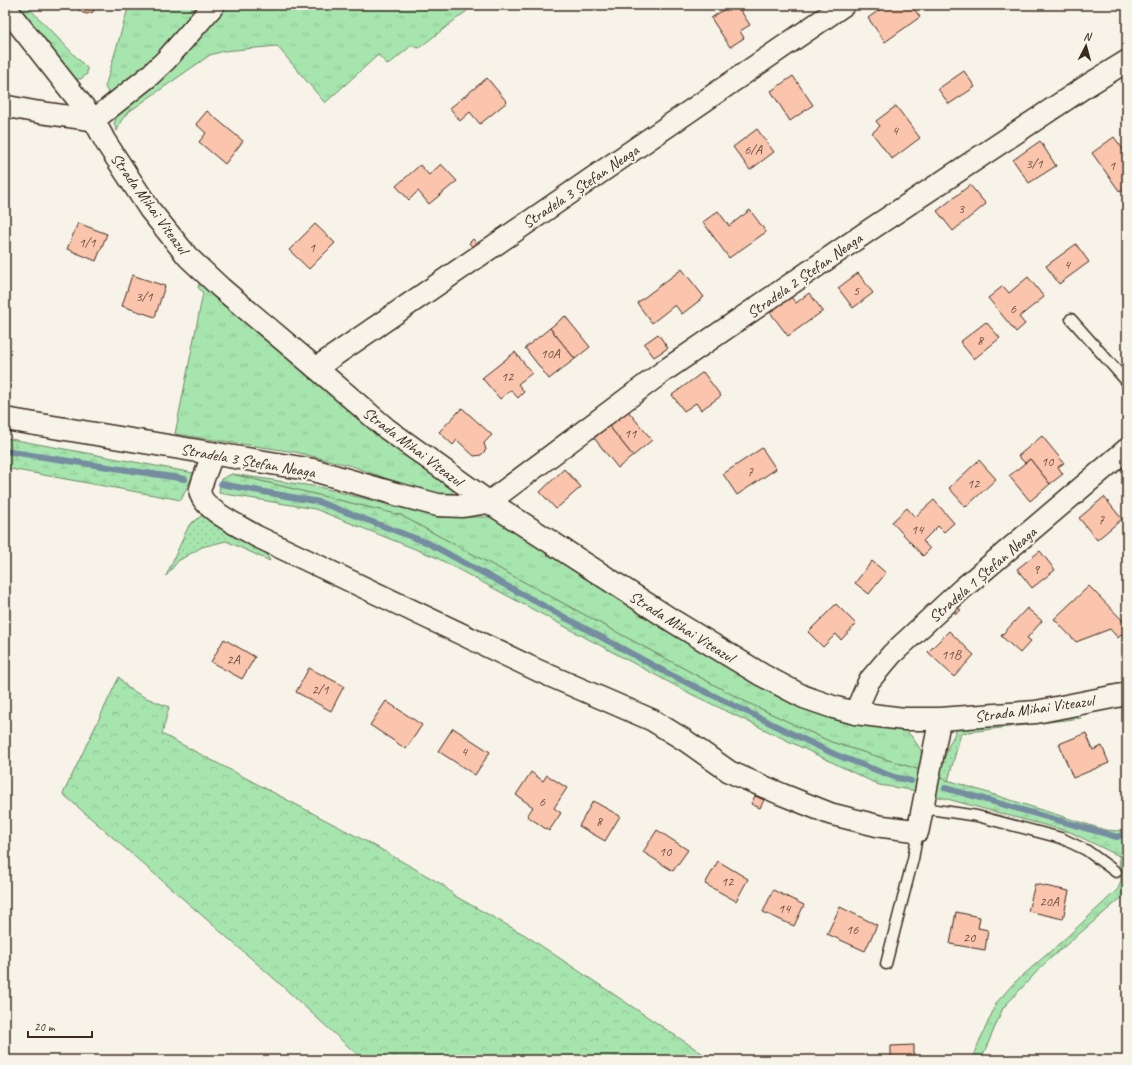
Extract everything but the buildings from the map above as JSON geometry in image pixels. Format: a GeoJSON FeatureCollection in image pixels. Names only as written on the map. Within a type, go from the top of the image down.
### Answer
{"type":"FeatureCollection","features":[{"type":"Feature","properties":{"kind":"street"},"geometry":{"type":"LineString","coordinates":[[5,106],[94,120],[148,77],[166,60],[214,5]]}},
{"type":"Feature","properties":{"kind":"street","name":"Stradela 3 Ștefan Neaga"},"geometry":{"type":"LineString","coordinates":[[316,368],[844,5]]}},
{"type":"Feature","properties":{"kind":"street","name":"Strada Mihai Viteazul"},"geometry":{"type":"LineString","coordinates":[[5,7],[94,120],[104,141],[150,210],[188,257],[221,288],[387,429],[489,502],[673,621],[762,675],[804,697],[855,713],[904,719],[940,719],[1036,712],[1127,694]]}},
{"type":"Feature","properties":{"kind":"street","name":"Stradela 2 Ștefan Neaga"},"geometry":{"type":"LineString","coordinates":[[489,502],[664,371],[1085,86],[1127,61]]}},
{"type":"Feature","properties":{"kind":"street","name":"Stradela 3 Ștefan Neaga"},"geometry":{"type":"LineString","coordinates":[[5,419],[313,470],[438,505],[463,506],[489,502]]}},
{"type":"Feature","properties":{"kind":"street","name":"Stradela 1 Ștefan Neaga"},"geometry":{"type":"LineString","coordinates":[[855,713],[869,681],[892,654],[962,589],[1127,450]]}},
{"type":"Feature","properties":{"kind":"street"},"geometry":{"type":"LineString","coordinates":[[213,453],[200,491],[204,502],[221,515],[256,536],[539,671],[652,720],[686,741],[730,772],[831,814],[878,826],[918,831],[940,719]]}},
{"type":"Feature","properties":{"kind":"lane"},"geometry":{"type":"LineString","coordinates":[[1071,319],[1127,382]]}},
{"type":"Feature","properties":{"kind":"lane"},"geometry":{"type":"LineString","coordinates":[[923,808],[977,816],[1060,838],[1086,850],[1116,872]]}},
{"type":"Feature","properties":{"kind":"lane"},"geometry":{"type":"LineString","coordinates":[[886,964],[914,859],[918,831]]}},
{"type":"Feature","properties":{"kind":"green space"},"geometry":{"type":"Polygon","coordinates":[[[16,5],[26,5],[87,68],[87,74],[81,79],[72,79],[16,5]]]}},
{"type":"Feature","properties":{"kind":"green space"},"geometry":{"type":"Polygon","coordinates":[[[129,5],[204,5],[160,54],[136,76],[109,94],[105,87],[129,5]]]}},
{"type":"Feature","properties":{"kind":"green space"},"geometry":{"type":"Polygon","coordinates":[[[226,5],[465,5],[468,10],[419,48],[411,46],[388,65],[378,55],[325,103],[277,46],[224,51],[210,55],[127,113],[121,121],[117,131],[114,124],[119,109],[215,14],[226,5]]]}},
{"type":"Feature","properties":{"kind":"green space"},"geometry":{"type":"Polygon","coordinates":[[[201,279],[310,377],[453,490],[451,496],[423,492],[352,466],[295,452],[175,434],[203,293],[198,287],[201,279]]]}},
{"type":"Feature","properties":{"kind":"green space"},"geometry":{"type":"Polygon","coordinates":[[[5,438],[194,473],[181,500],[5,468],[5,438]]]}},
{"type":"Feature","properties":{"kind":"green space"},"geometry":{"type":"Polygon","coordinates":[[[232,474],[319,487],[437,517],[494,517],[695,647],[904,728],[921,750],[923,771],[831,742],[744,701],[400,515],[232,474]]]}},
{"type":"Feature","properties":{"kind":"green space"},"geometry":{"type":"Polygon","coordinates":[[[232,474],[400,515],[744,701],[831,742],[923,771],[918,791],[879,785],[689,693],[435,557],[315,509],[219,493],[221,479],[232,474]]]}},
{"type":"Feature","properties":{"kind":"green space"},"geometry":{"type":"Polygon","coordinates":[[[204,514],[266,552],[270,561],[226,541],[202,547],[178,561],[166,576],[189,525],[204,514]]]}},
{"type":"Feature","properties":{"kind":"green space"},"geometry":{"type":"Polygon","coordinates":[[[119,677],[128,688],[144,697],[169,707],[162,734],[375,846],[443,885],[455,896],[525,935],[712,1060],[363,1060],[269,974],[63,794],[119,677]]]}},
{"type":"Feature","properties":{"kind":"green space"},"geometry":{"type":"Polygon","coordinates":[[[1077,712],[1081,718],[961,733],[948,781],[938,777],[949,745],[958,727],[1077,712]]]}},
{"type":"Feature","properties":{"kind":"green space"},"geometry":{"type":"Polygon","coordinates":[[[938,777],[1105,830],[1118,831],[1127,828],[1127,845],[1119,856],[1070,832],[936,796],[938,777]]]}},
{"type":"Feature","properties":{"kind":"green space"},"geometry":{"type":"Polygon","coordinates":[[[1119,856],[1127,862],[1127,893],[1045,963],[1003,1008],[981,1060],[971,1060],[997,1002],[1014,983],[1068,936],[1118,889],[1121,881],[1119,856]]]}},
{"type":"Feature","properties":{"kind":"waterway"},"geometry":{"type":"LineString","coordinates":[[5,451],[185,479]]}},
{"type":"Feature","properties":{"kind":"waterway"},"geometry":{"type":"LineString","coordinates":[[221,484],[319,502],[428,543],[669,674],[834,754],[894,777],[911,781]]}},
{"type":"Feature","properties":{"kind":"waterway"},"geometry":{"type":"LineString","coordinates":[[945,788],[1117,837],[1127,833]]}}]}
